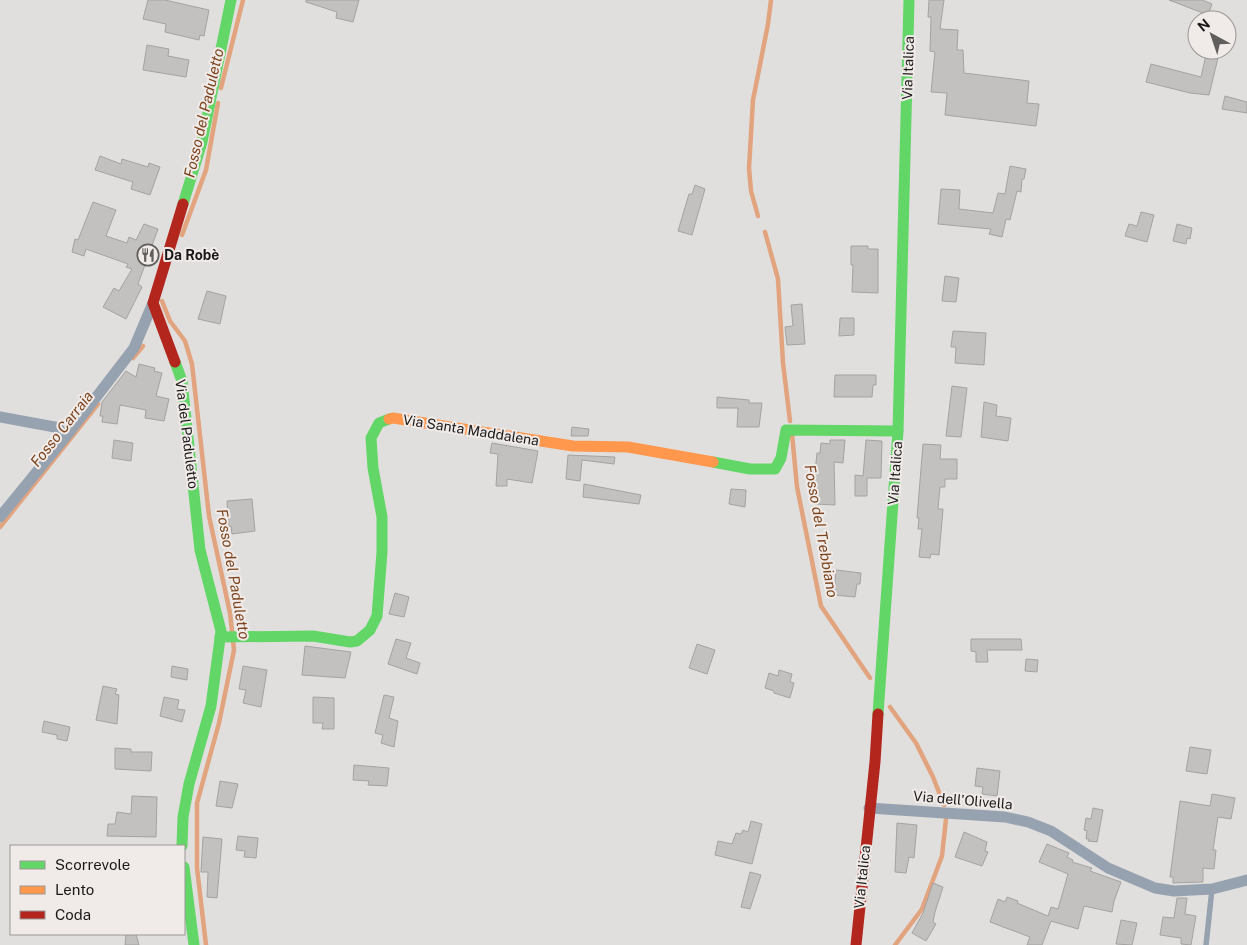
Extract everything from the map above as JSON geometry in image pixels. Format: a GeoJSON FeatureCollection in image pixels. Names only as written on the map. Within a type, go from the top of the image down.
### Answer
{"type":"FeatureCollection","features":[{"type":"Feature","properties":{"kind":"street"},"geometry":{"type":"LineString","coordinates":[[0,517],[71,430],[134,348],[153,303],[202,142],[232,0]]}},
{"type":"Feature","properties":{"kind":"street","name":"Via Italica"},"geometry":{"type":"LineString","coordinates":[[856,945],[876,752],[898,431],[910,0]]}},
{"type":"Feature","properties":{"kind":"street","name":"Via del Paduletto"},"geometry":{"type":"LineString","coordinates":[[153,303],[159,324],[175,359],[182,381],[200,550],[221,631],[228,637],[189,784],[183,817],[182,845]]}},
{"type":"Feature","properties":{"kind":"street"},"geometry":{"type":"LineString","coordinates":[[0,417],[71,430]]}},
{"type":"Feature","properties":{"kind":"street","name":"Via Santa Maddalena"},"geometry":{"type":"LineString","coordinates":[[228,637],[313,636],[350,642],[357,641],[370,630],[377,616],[382,552],[382,517],[373,468],[371,438],[379,423],[393,418],[573,446],[628,447],[750,469],[775,469],[782,460],[784,435],[792,430],[898,431]]}},
{"type":"Feature","properties":{"kind":"street","name":"Via dell'Olivella"},"geometry":{"type":"LineString","coordinates":[[869,808],[1005,817],[1028,822],[1051,831],[1108,868],[1155,888],[1174,891],[1212,889],[1247,880]]}},
{"type":"Feature","properties":{"kind":"street"},"geometry":{"type":"LineString","coordinates":[[185,875],[194,945]]}},
{"type":"Feature","properties":{"kind":"lane"},"geometry":{"type":"LineString","coordinates":[[1206,945],[1212,889]]}},
{"type":"Feature","properties":{"kind":"building"},"geometry":{"type":"Polygon","coordinates":[[[148,0],[165,0],[209,10],[204,36],[200,35],[199,40],[165,32],[166,24],[143,19],[148,0]]]}},
{"type":"Feature","properties":{"kind":"building"},"geometry":{"type":"Polygon","coordinates":[[[306,0],[359,0],[353,22],[336,18],[337,12],[306,2],[306,0]]]}},
{"type":"Feature","properties":{"kind":"building"},"geometry":{"type":"Polygon","coordinates":[[[929,0],[944,0],[940,29],[958,30],[957,50],[963,50],[964,73],[1029,81],[1027,103],[1039,104],[1036,126],[945,115],[947,93],[931,92],[935,52],[930,51],[931,17],[928,17],[929,0]]]}},
{"type":"Feature","properties":{"kind":"building"},"geometry":{"type":"Polygon","coordinates":[[[1169,0],[1202,0],[1212,4],[1210,10],[1195,10],[1169,0]]]}},
{"type":"Feature","properties":{"kind":"building"},"geometry":{"type":"Polygon","coordinates":[[[147,45],[169,49],[168,56],[189,60],[186,77],[143,70],[147,45]]]}},
{"type":"Feature","properties":{"kind":"building"},"geometry":{"type":"Polygon","coordinates":[[[1205,60],[1218,60],[1209,95],[1190,93],[1146,82],[1151,64],[1201,77],[1205,60]]]}},
{"type":"Feature","properties":{"kind":"building"},"geometry":{"type":"Polygon","coordinates":[[[1225,96],[1247,102],[1247,113],[1222,109],[1225,96]]]}},
{"type":"Feature","properties":{"kind":"building"},"geometry":{"type":"Polygon","coordinates":[[[100,156],[121,164],[122,159],[148,167],[149,163],[160,167],[150,195],[131,189],[133,182],[95,170],[100,156]]]}},
{"type":"Feature","properties":{"kind":"building"},"geometry":{"type":"Polygon","coordinates":[[[1010,166],[1026,169],[1024,179],[1022,179],[1021,192],[1017,191],[1010,220],[1006,219],[1002,237],[989,234],[991,229],[938,224],[941,189],[960,190],[959,209],[993,213],[998,193],[1005,194],[1010,166]]]}},
{"type":"Feature","properties":{"kind":"building"},"geometry":{"type":"Polygon","coordinates":[[[695,185],[705,189],[692,235],[678,231],[689,194],[692,194],[695,185]]]}},
{"type":"Feature","properties":{"kind":"building"},"geometry":{"type":"Polygon","coordinates":[[[93,202],[116,210],[106,236],[127,243],[129,237],[136,240],[144,224],[158,229],[138,284],[142,287],[126,319],[103,307],[114,288],[119,291],[132,269],[126,267],[128,264],[86,249],[84,256],[72,252],[75,239],[78,240],[93,202]]]}},
{"type":"Feature","properties":{"kind":"building"},"geometry":{"type":"Polygon","coordinates":[[[1141,212],[1154,215],[1147,242],[1125,236],[1129,224],[1137,226],[1141,212]]]}},
{"type":"Feature","properties":{"kind":"building"},"geometry":{"type":"Polygon","coordinates":[[[1177,224],[1192,228],[1190,239],[1187,238],[1186,244],[1173,241],[1177,224]]]}},
{"type":"Feature","properties":{"kind":"building"},"geometry":{"type":"Polygon","coordinates":[[[851,246],[868,246],[868,249],[878,249],[878,293],[852,292],[853,265],[851,265],[851,246]]]}},
{"type":"Feature","properties":{"kind":"building"},"geometry":{"type":"Polygon","coordinates":[[[945,276],[959,278],[956,302],[942,301],[945,276]]]}},
{"type":"Feature","properties":{"kind":"building"},"geometry":{"type":"Polygon","coordinates":[[[207,291],[226,296],[220,324],[198,319],[207,291]]]}},
{"type":"Feature","properties":{"kind":"building"},"geometry":{"type":"Polygon","coordinates":[[[802,304],[805,344],[787,345],[785,327],[793,326],[791,305],[802,304]]]}},
{"type":"Feature","properties":{"kind":"building"},"geometry":{"type":"Polygon","coordinates":[[[840,318],[854,318],[854,335],[839,336],[840,318]]]}},
{"type":"Feature","properties":{"kind":"building"},"geometry":{"type":"Polygon","coordinates":[[[953,331],[986,333],[984,365],[955,363],[956,347],[951,347],[953,331]]]}},
{"type":"Feature","properties":{"kind":"building"},"geometry":{"type":"Polygon","coordinates":[[[139,364],[155,368],[154,371],[162,373],[156,396],[169,399],[164,421],[145,418],[146,410],[120,405],[117,424],[102,422],[103,416],[100,416],[102,402],[126,371],[136,377],[139,364]]]}},
{"type":"Feature","properties":{"kind":"building"},"geometry":{"type":"Polygon","coordinates":[[[835,375],[876,375],[876,385],[873,385],[872,397],[834,397],[835,375]]]}},
{"type":"Feature","properties":{"kind":"building"},"geometry":{"type":"Polygon","coordinates":[[[952,386],[967,388],[961,437],[946,436],[952,386]]]}},
{"type":"Feature","properties":{"kind":"building"},"geometry":{"type":"Polygon","coordinates":[[[717,397],[749,400],[749,403],[762,403],[759,427],[737,427],[738,408],[717,408],[717,397]]]}},
{"type":"Feature","properties":{"kind":"building"},"geometry":{"type":"Polygon","coordinates":[[[984,402],[997,405],[996,416],[1011,418],[1008,441],[981,437],[984,402]]]}},
{"type":"Feature","properties":{"kind":"building"},"geometry":{"type":"Polygon","coordinates":[[[572,427],[589,429],[588,436],[571,436],[572,427]]]}},
{"type":"Feature","properties":{"kind":"building"},"geometry":{"type":"Polygon","coordinates":[[[114,440],[133,443],[131,461],[112,458],[114,440]]]}},
{"type":"Feature","properties":{"kind":"building"},"geometry":{"type":"Polygon","coordinates":[[[830,440],[845,440],[843,463],[834,462],[835,505],[815,504],[813,473],[815,473],[817,453],[820,453],[821,443],[830,444],[830,440]]]}},
{"type":"Feature","properties":{"kind":"building"},"geometry":{"type":"Polygon","coordinates":[[[866,440],[882,441],[881,478],[867,478],[867,496],[855,496],[855,475],[863,476],[866,440]]]}},
{"type":"Feature","properties":{"kind":"building"},"geometry":{"type":"Polygon","coordinates":[[[492,443],[538,451],[532,483],[507,479],[507,486],[496,486],[498,454],[490,453],[492,443]]]}},
{"type":"Feature","properties":{"kind":"building"},"geometry":{"type":"Polygon","coordinates":[[[923,444],[941,445],[940,459],[957,459],[957,479],[945,479],[945,487],[940,487],[938,509],[943,509],[939,555],[931,554],[930,558],[919,557],[922,529],[918,529],[919,518],[917,518],[923,444]]]}},
{"type":"Feature","properties":{"kind":"building"},"geometry":{"type":"Polygon","coordinates":[[[568,455],[615,457],[614,464],[582,460],[580,481],[566,479],[568,455]]]}},
{"type":"Feature","properties":{"kind":"building"},"geometry":{"type":"Polygon","coordinates":[[[584,484],[641,495],[639,504],[583,497],[584,484]]]}},
{"type":"Feature","properties":{"kind":"building"},"geometry":{"type":"Polygon","coordinates":[[[731,489],[746,490],[745,507],[729,504],[731,489]]]}},
{"type":"Feature","properties":{"kind":"building"},"geometry":{"type":"Polygon","coordinates":[[[252,499],[255,531],[232,534],[231,526],[229,527],[227,501],[252,499]]]}},
{"type":"Feature","properties":{"kind":"building"},"geometry":{"type":"Polygon","coordinates":[[[836,570],[861,573],[860,584],[857,584],[855,597],[834,595],[836,570]]]}},
{"type":"Feature","properties":{"kind":"building"},"geometry":{"type":"Polygon","coordinates":[[[395,593],[409,597],[404,617],[389,614],[395,593]]]}},
{"type":"Feature","properties":{"kind":"building"},"geometry":{"type":"Polygon","coordinates":[[[396,639],[411,643],[406,658],[420,663],[417,674],[388,664],[396,639]]]}},
{"type":"Feature","properties":{"kind":"building"},"geometry":{"type":"Polygon","coordinates":[[[971,639],[1021,639],[1022,650],[987,650],[988,662],[976,662],[976,652],[971,651],[971,639]]]}},
{"type":"Feature","properties":{"kind":"building"},"geometry":{"type":"Polygon","coordinates":[[[697,644],[715,650],[707,674],[689,668],[697,644]]]}},
{"type":"Feature","properties":{"kind":"building"},"geometry":{"type":"Polygon","coordinates":[[[305,646],[351,652],[345,678],[302,675],[305,646]]]}},
{"type":"Feature","properties":{"kind":"building"},"geometry":{"type":"Polygon","coordinates":[[[1026,659],[1038,660],[1037,672],[1025,671],[1026,659]]]}},
{"type":"Feature","properties":{"kind":"building"},"geometry":{"type":"Polygon","coordinates":[[[172,666],[188,669],[187,680],[171,677],[172,666]]]}},
{"type":"Feature","properties":{"kind":"building"},"geometry":{"type":"Polygon","coordinates":[[[243,666],[267,670],[261,707],[243,703],[246,690],[239,689],[243,666]]]}},
{"type":"Feature","properties":{"kind":"building"},"geometry":{"type":"Polygon","coordinates":[[[779,670],[792,674],[790,682],[794,683],[790,698],[765,688],[769,673],[778,676],[779,670]]]}},
{"type":"Feature","properties":{"kind":"building"},"geometry":{"type":"Polygon","coordinates":[[[103,686],[117,689],[115,694],[119,695],[117,724],[96,720],[103,686]]]}},
{"type":"Feature","properties":{"kind":"building"},"geometry":{"type":"Polygon","coordinates":[[[384,695],[394,697],[389,718],[398,721],[394,747],[381,743],[383,735],[375,733],[384,695]]]}},
{"type":"Feature","properties":{"kind":"building"},"geometry":{"type":"Polygon","coordinates":[[[164,697],[179,700],[177,709],[185,710],[182,722],[160,716],[164,697]]]}},
{"type":"Feature","properties":{"kind":"building"},"geometry":{"type":"Polygon","coordinates":[[[313,697],[334,698],[334,729],[322,729],[323,723],[313,723],[313,697]]]}},
{"type":"Feature","properties":{"kind":"building"},"geometry":{"type":"Polygon","coordinates":[[[44,721],[70,727],[67,741],[57,739],[57,735],[42,732],[44,721]]]}},
{"type":"Feature","properties":{"kind":"building"},"geometry":{"type":"Polygon","coordinates":[[[1190,747],[1211,750],[1207,774],[1186,771],[1190,747]]]}},
{"type":"Feature","properties":{"kind":"building"},"geometry":{"type":"Polygon","coordinates":[[[115,748],[131,749],[131,752],[152,752],[151,771],[115,769],[115,748]]]}},
{"type":"Feature","properties":{"kind":"building"},"geometry":{"type":"Polygon","coordinates":[[[354,765],[389,768],[387,786],[368,785],[369,781],[353,780],[354,765]]]}},
{"type":"Feature","properties":{"kind":"building"},"geometry":{"type":"Polygon","coordinates":[[[977,768],[1000,771],[997,796],[982,794],[983,787],[975,786],[977,768]]]}},
{"type":"Feature","properties":{"kind":"building"},"geometry":{"type":"Polygon","coordinates":[[[220,781],[238,784],[232,808],[216,806],[220,781]]]}},
{"type":"Feature","properties":{"kind":"building"},"geometry":{"type":"Polygon","coordinates":[[[1212,794],[1235,798],[1231,819],[1218,817],[1213,850],[1216,850],[1214,869],[1203,868],[1203,882],[1173,883],[1173,877],[1170,877],[1180,801],[1210,806],[1212,794]]]}},
{"type":"Feature","properties":{"kind":"building"},"geometry":{"type":"Polygon","coordinates":[[[132,796],[157,797],[156,837],[107,836],[108,824],[115,824],[117,812],[131,814],[132,796]]]}},
{"type":"Feature","properties":{"kind":"building"},"geometry":{"type":"Polygon","coordinates":[[[1093,808],[1103,810],[1097,842],[1088,841],[1089,839],[1086,839],[1087,831],[1084,830],[1086,818],[1091,819],[1093,808]]]}},
{"type":"Feature","properties":{"kind":"building"},"geometry":{"type":"Polygon","coordinates":[[[751,821],[762,824],[752,864],[715,855],[718,841],[732,844],[736,833],[741,834],[743,830],[748,832],[751,821]]]}},
{"type":"Feature","properties":{"kind":"building"},"geometry":{"type":"Polygon","coordinates":[[[897,823],[917,825],[914,858],[909,857],[906,873],[895,872],[897,823]]]}},
{"type":"Feature","properties":{"kind":"building"},"geometry":{"type":"Polygon","coordinates":[[[964,832],[987,842],[985,851],[988,852],[982,866],[955,857],[964,832]]]}},
{"type":"Feature","properties":{"kind":"building"},"geometry":{"type":"Polygon","coordinates":[[[238,836],[258,838],[256,858],[244,857],[245,851],[236,850],[238,836]]]}},
{"type":"Feature","properties":{"kind":"building"},"geometry":{"type":"Polygon","coordinates":[[[203,837],[222,839],[217,898],[207,897],[208,872],[201,872],[203,837]]]}},
{"type":"Feature","properties":{"kind":"building"},"geometry":{"type":"Polygon","coordinates":[[[1047,844],[1069,853],[1067,857],[1073,860],[1072,862],[1092,868],[1090,871],[1121,882],[1112,912],[1084,906],[1078,929],[1051,921],[1042,945],[1027,945],[1030,937],[990,922],[998,899],[1005,902],[1007,897],[1048,916],[1051,907],[1058,909],[1068,874],[1039,862],[1047,844]]]}},
{"type":"Feature","properties":{"kind":"building"},"geometry":{"type":"Polygon","coordinates":[[[750,872],[761,875],[750,909],[741,907],[750,872]]]}},
{"type":"Feature","properties":{"kind":"building"},"geometry":{"type":"Polygon","coordinates":[[[933,883],[943,887],[933,922],[936,924],[926,941],[912,933],[923,913],[933,883]]]}},
{"type":"Feature","properties":{"kind":"building"},"geometry":{"type":"Polygon","coordinates":[[[1177,898],[1187,898],[1185,914],[1196,916],[1191,945],[1181,944],[1181,938],[1160,935],[1163,917],[1174,918],[1177,898]]]}},
{"type":"Feature","properties":{"kind":"building"},"geometry":{"type":"Polygon","coordinates":[[[1121,920],[1137,923],[1132,945],[1116,944],[1121,920]]]}},
{"type":"Feature","properties":{"kind":"building"},"geometry":{"type":"Polygon","coordinates":[[[126,935],[136,935],[139,945],[125,945],[126,935]]]}},
{"type":"Feature","properties":{"kind":"waterway","name":"Fosso del Paduletto"},"geometry":{"type":"LineString","coordinates":[[221,88],[243,0]]}},
{"type":"Feature","properties":{"kind":"waterway","name":"Fosso del Trebbiano"},"geometry":{"type":"LineString","coordinates":[[758,216],[751,191],[749,168],[753,100],[771,0]]}},
{"type":"Feature","properties":{"kind":"waterway","name":"Fosso del Paduletto"},"geometry":{"type":"LineString","coordinates":[[182,235],[206,170],[218,103]]}},
{"type":"Feature","properties":{"kind":"waterway","name":"Fosso del Trebbiano"},"geometry":{"type":"LineString","coordinates":[[765,232],[778,279],[783,363],[790,421]]}},
{"type":"Feature","properties":{"kind":"waterway","name":"Fosso del Paduletto"},"geometry":{"type":"LineString","coordinates":[[162,301],[170,321],[185,341],[192,364],[209,516],[230,613],[234,650],[219,723],[197,803],[197,868],[206,945]]}},
{"type":"Feature","properties":{"kind":"waterway","name":"Fosso Carraia"},"geometry":{"type":"LineString","coordinates":[[133,358],[143,346]]}},
{"type":"Feature","properties":{"kind":"waterway","name":"Fosso Carraia"},"geometry":{"type":"LineString","coordinates":[[0,527],[98,404]]}},
{"type":"Feature","properties":{"kind":"waterway","name":"Fosso del Trebbiano"},"geometry":{"type":"LineString","coordinates":[[792,434],[797,487],[821,606],[870,678]]}},
{"type":"Feature","properties":{"kind":"waterway","name":"Fosso del Trebbiano"},"geometry":{"type":"LineString","coordinates":[[890,707],[916,743],[944,805]]}},
{"type":"Feature","properties":{"kind":"waterway","name":"Fosso del Trebbiano"},"geometry":{"type":"LineString","coordinates":[[895,945],[922,909],[942,856],[946,819]]}},
{"type":"Feature","properties":{"kind":"traffic: fast"},"geometry":{"type":"LineString","coordinates":[[183,204],[202,142],[231,0]]}},
{"type":"Feature","properties":{"kind":"traffic: fast"},"geometry":{"type":"LineString","coordinates":[[878,714],[898,431],[909,0]]}},
{"type":"Feature","properties":{"kind":"traffic: fast"},"geometry":{"type":"LineString","coordinates":[[175,362],[182,381],[200,550],[221,631],[211,706],[189,784],[183,817],[182,845]]}},
{"type":"Feature","properties":{"kind":"traffic: fast"},"geometry":{"type":"LineString","coordinates":[[220,637],[313,636],[350,642],[357,641],[370,630],[377,616],[382,552],[382,517],[373,468],[371,438],[379,423],[389,419]]}},
{"type":"Feature","properties":{"kind":"traffic: fast"},"geometry":{"type":"LineString","coordinates":[[713,462],[750,469],[775,469],[781,458],[786,430],[898,431]]}},
{"type":"Feature","properties":{"kind":"traffic: fast"},"geometry":{"type":"LineString","coordinates":[[185,875],[194,945]]}},
{"type":"Feature","properties":{"kind":"traffic: slow"},"geometry":{"type":"LineString","coordinates":[[389,419],[393,418],[573,446],[628,447],[713,462]]}},
{"type":"Feature","properties":{"kind":"traffic: jam"},"geometry":{"type":"LineString","coordinates":[[175,362],[153,303],[183,204]]}},
{"type":"Feature","properties":{"kind":"traffic: jam"},"geometry":{"type":"LineString","coordinates":[[856,945],[875,762],[878,714]]}},
{"type":"Feature","properties":{"kind":"place","name":"Da Robè"},"geometry":{"type":"Point","coordinates":[148,255]}}]}
